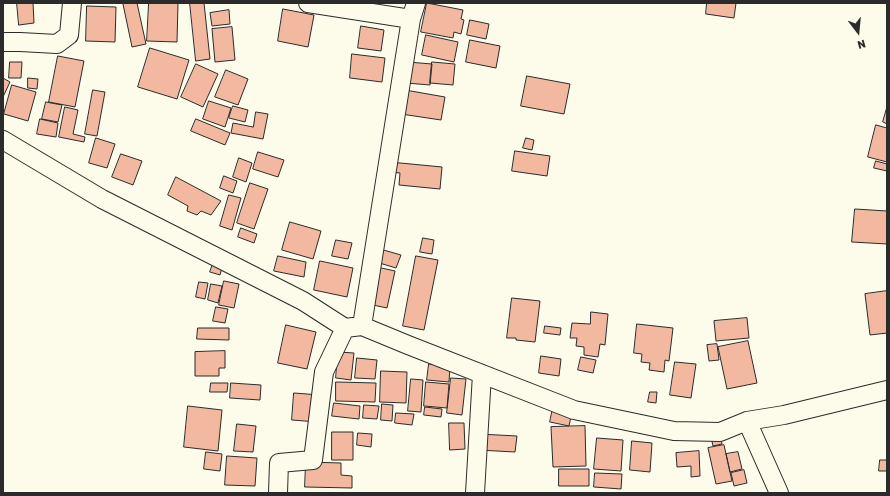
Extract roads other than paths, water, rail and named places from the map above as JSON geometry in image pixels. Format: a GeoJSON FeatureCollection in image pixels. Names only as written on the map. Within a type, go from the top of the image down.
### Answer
{"type":"FeatureCollection","features":[{"type":"Feature","properties":{"kind":"street"},"geometry":{"type":"LineString","coordinates":[[3,42],[57,44],[69,35],[72,3]]}},
{"type":"Feature","properties":{"kind":"street"},"geometry":{"type":"LineString","coordinates":[[278,493],[279,463],[313,460],[324,372],[354,327],[413,11],[308,3]]}},
{"type":"Feature","properties":{"kind":"street"},"geometry":{"type":"LineString","coordinates":[[3,140],[102,198],[354,327],[482,374],[574,410],[674,431],[720,432],[747,422],[784,415],[887,390]]}},
{"type":"Feature","properties":{"kind":"street"},"geometry":{"type":"LineString","coordinates":[[475,493],[482,374]]}},
{"type":"Feature","properties":{"kind":"street"},"geometry":{"type":"LineString","coordinates":[[747,422],[779,493]]}}]}
